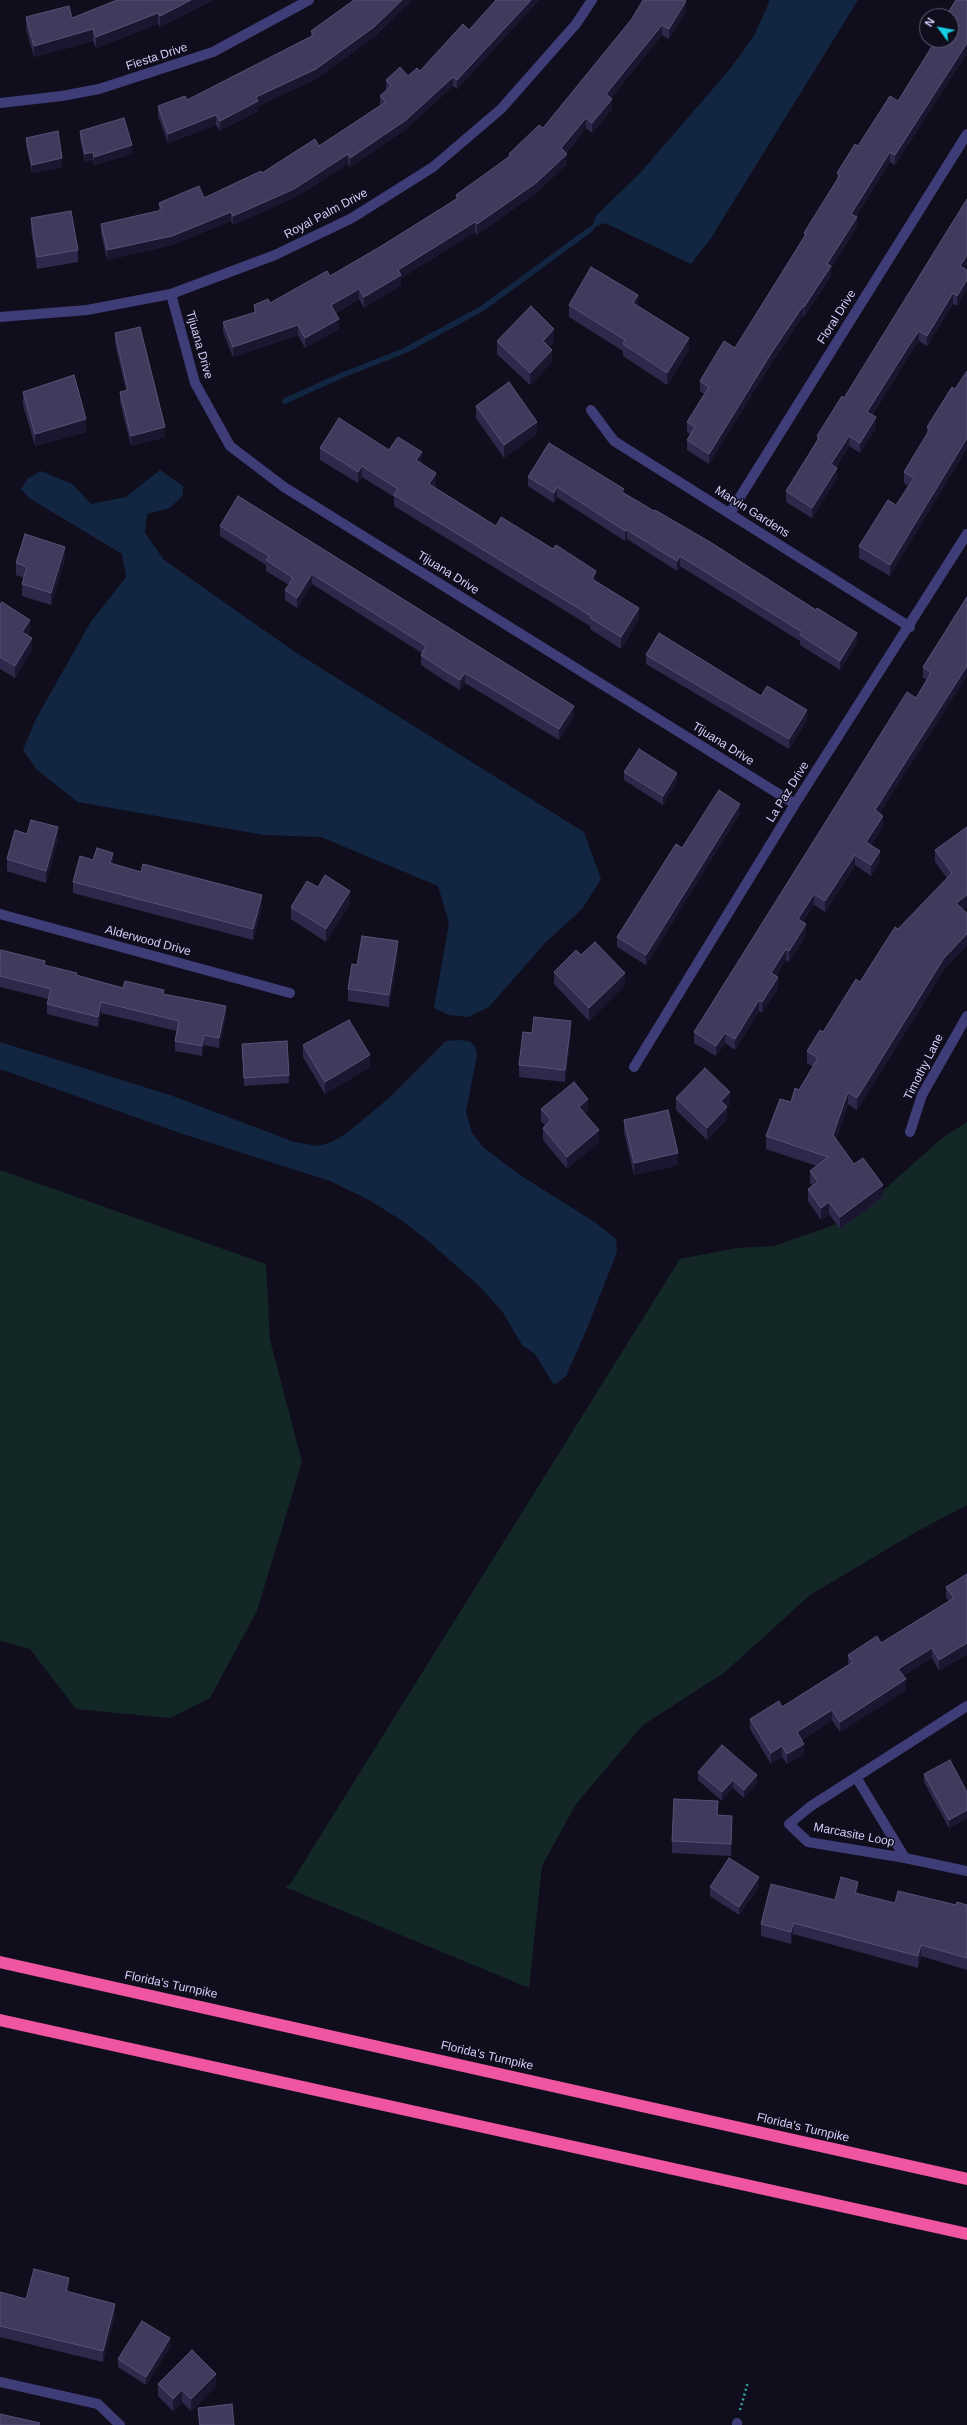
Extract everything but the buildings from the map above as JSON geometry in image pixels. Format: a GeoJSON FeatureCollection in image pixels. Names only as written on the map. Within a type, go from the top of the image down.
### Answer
{"type":"FeatureCollection","features":[{"type":"Feature","properties":{"kind":"highway","name":"Florida's Turnpike"},"geometry":{"type":"LineString","coordinates":[[0,1962],[967,2179]]}},
{"type":"Feature","properties":{"kind":"highway"},"geometry":{"type":"LineString","coordinates":[[0,2020],[967,2234]]}},
{"type":"Feature","properties":{"kind":"street","name":"Fiesta Drive"},"geometry":{"type":"LineString","coordinates":[[0,103],[62,96],[99,89],[213,52],[309,0]]}},
{"type":"Feature","properties":{"kind":"street","name":"Royal Palm Drive"},"geometry":{"type":"LineString","coordinates":[[0,317],[87,310],[170,294],[275,255],[352,218],[433,167],[501,109],[576,24],[592,0]]}},
{"type":"Feature","properties":{"kind":"street","name":"Floral Drive"},"geometry":{"type":"LineString","coordinates":[[730,514],[967,134]]}},
{"type":"Feature","properties":{"kind":"street","name":"Tijuana Drive"},"geometry":{"type":"LineString","coordinates":[[170,294],[194,383],[230,446],[284,487],[795,804]]}},
{"type":"Feature","properties":{"kind":"street","name":"Marvin Gardens"},"geometry":{"type":"LineString","coordinates":[[591,410],[614,441],[910,627]]}},
{"type":"Feature","properties":{"kind":"street","name":"La Paz Drive"},"geometry":{"type":"LineString","coordinates":[[634,1067],[795,804],[910,627],[967,534]]}},
{"type":"Feature","properties":{"kind":"street","name":"Alderwood Drive"},"geometry":{"type":"LineString","coordinates":[[0,914],[290,993]]}},
{"type":"Feature","properties":{"kind":"street","name":"Timothy Lane"},"geometry":{"type":"LineString","coordinates":[[910,1132],[922,1095],[967,1016]]}},
{"type":"Feature","properties":{"kind":"street","name":"Marcasite Loop"},"geometry":{"type":"LineString","coordinates":[[967,1706],[810,1806],[789,1824],[808,1842],[905,1858],[967,1871]]}},
{"type":"Feature","properties":{"kind":"street","name":"Marcasite Loop"},"geometry":{"type":"LineString","coordinates":[[856,1777],[905,1858]]}},
{"type":"Feature","properties":{"kind":"street"},"geometry":{"type":"LineString","coordinates":[[0,2382],[98,2404],[120,2425]]}},
{"type":"Feature","properties":{"kind":"path"},"geometry":{"type":"LineString","coordinates":[[737,2424],[748,2382]]}},
{"type":"Feature","properties":{"kind":"green space"},"geometry":{"type":"Polygon","coordinates":[[[967,1122],[967,1505],[916,1532],[810,1595],[725,1672],[643,1725],[576,1804],[542,1866],[529,1988],[285,1887],[291,1883],[680,1259],[737,1248],[774,1246],[851,1219],[941,1139],[967,1122]]]}},
{"type":"Feature","properties":{"kind":"green space"},"geometry":{"type":"Polygon","coordinates":[[[0,1170],[266,1264],[270,1340],[302,1462],[257,1611],[210,1698],[170,1718],[76,1709],[30,1649],[0,1641],[0,1170]]]}},
{"type":"Feature","properties":{"kind":"water"},"geometry":{"type":"Polygon","coordinates":[[[770,0],[858,0],[711,238],[691,264],[605,223],[591,229],[596,216],[641,172],[730,69],[755,34],[770,0]]]}},
{"type":"Feature","properties":{"kind":"water"},"geometry":{"type":"Polygon","coordinates":[[[160,470],[183,486],[183,495],[170,508],[147,514],[145,533],[164,560],[295,652],[584,832],[601,879],[582,909],[545,943],[489,1007],[468,1017],[449,1015],[434,1008],[449,923],[438,886],[321,837],[264,835],[78,802],[37,770],[23,750],[35,721],[90,623],[126,577],[122,554],[29,498],[21,489],[28,478],[41,471],[72,484],[91,504],[126,497],[160,470]]]}},
{"type":"Feature","properties":{"kind":"water"},"geometry":{"type":"Polygon","coordinates":[[[446,1041],[469,1041],[475,1046],[477,1054],[466,1112],[472,1133],[484,1148],[520,1175],[596,1223],[616,1239],[617,1252],[586,1331],[566,1376],[554,1385],[535,1354],[522,1345],[502,1311],[477,1284],[427,1240],[401,1220],[369,1200],[330,1181],[180,1133],[0,1069],[0,1042],[173,1096],[294,1142],[318,1146],[332,1142],[347,1133],[389,1098],[446,1041]]]}},
{"type":"Feature","properties":{"kind":"waterway"},"geometry":{"type":"LineString","coordinates":[[285,401],[340,376],[404,351],[483,308],[591,229]]}}]}
